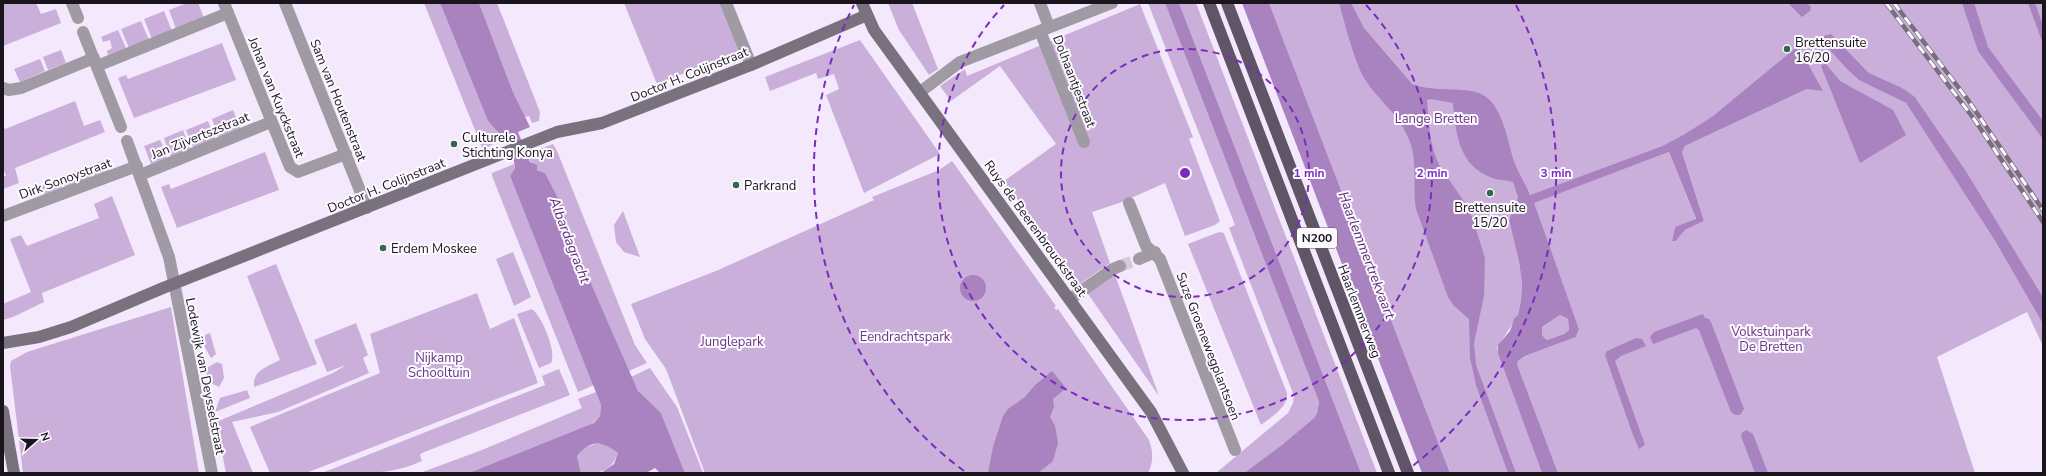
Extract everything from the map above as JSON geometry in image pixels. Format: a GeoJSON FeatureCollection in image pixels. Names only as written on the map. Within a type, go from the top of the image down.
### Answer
{"type":"FeatureCollection","features":[{"type":"Feature","properties":{"kind":"main road","name":"N200"},"geometry":{"type":"LineString","coordinates":[[1209,3],[1390,473]]}},
{"type":"Feature","properties":{"kind":"main road","name":"Haarlemmerweg"},"geometry":{"type":"LineString","coordinates":[[1227,3],[1408,473]]}},
{"type":"Feature","properties":{"kind":"street"},"geometry":{"type":"LineString","coordinates":[[72,3],[78,18]]}},
{"type":"Feature","properties":{"kind":"street","name":"Sam van Houtenstraat"},"geometry":{"type":"LineString","coordinates":[[285,3],[367,208]]}},
{"type":"Feature","properties":{"kind":"street"},"geometry":{"type":"LineString","coordinates":[[726,3],[751,65]]}},
{"type":"Feature","properties":{"kind":"street","name":"Ruys de Beerenbrouckstraat"},"geometry":{"type":"LineString","coordinates":[[862,3],[874,30],[1151,412],[1183,473]]}},
{"type":"Feature","properties":{"kind":"street","name":"Dolhaantjestraat"},"geometry":{"type":"LineString","coordinates":[[1040,3],[1045,29],[1084,142]]}},
{"type":"Feature","properties":{"kind":"street","name":"Dolhaantjestraat"},"geometry":{"type":"LineString","coordinates":[[920,92],[960,62],[1112,3]]}},
{"type":"Feature","properties":{"kind":"street"},"geometry":{"type":"LineString","coordinates":[[3,88],[9,90],[20,88],[95,62],[226,8]]}},
{"type":"Feature","properties":{"kind":"street","name":"Johan van Kuyckstraat"},"geometry":{"type":"LineString","coordinates":[[226,8],[271,122],[293,171],[298,172],[308,169],[346,154]]}},
{"type":"Feature","properties":{"kind":"street","name":"Doctor H. Colijnstraat"},"geometry":{"type":"LineString","coordinates":[[3,343],[61,331],[173,284],[557,132],[602,123],[751,65],[867,15]]}},
{"type":"Feature","properties":{"kind":"street"},"geometry":{"type":"LineString","coordinates":[[83,32],[122,127]]}},
{"type":"Feature","properties":{"kind":"street","name":"Jan Zijvertszstraat"},"geometry":{"type":"LineString","coordinates":[[139,171],[271,122]]}},
{"type":"Feature","properties":{"kind":"street"},"geometry":{"type":"LineString","coordinates":[[127,141],[165,243],[173,284]]}},
{"type":"Feature","properties":{"kind":"street","name":"Dirk Sonoystraat"},"geometry":{"type":"LineString","coordinates":[[3,216],[139,171]]}},
{"type":"Feature","properties":{"kind":"street","name":"Suze Groenewegplantsoen"},"geometry":{"type":"LineString","coordinates":[[1129,203],[1146,246],[1155,252],[1160,259],[1235,450]]}},
{"type":"Feature","properties":{"kind":"street"},"geometry":{"type":"LineString","coordinates":[[1139,259],[1155,252]]}},
{"type":"Feature","properties":{"kind":"street"},"geometry":{"type":"LineString","coordinates":[[1070,299],[1113,269],[1120,266]]}},
{"type":"Feature","properties":{"kind":"street","name":"Lodewijk van Deysselstraat"},"geometry":{"type":"LineString","coordinates":[[173,284],[212,473]]}},
{"type":"Feature","properties":{"kind":"street"},"geometry":{"type":"LineString","coordinates":[[3,411],[14,473]]}},
{"type":"Feature","properties":{"kind":"green space"},"geometry":{"type":"Polygon","coordinates":[[[3,3],[36,3],[41,14],[56,9],[61,23],[3,46],[3,3]]]}},
{"type":"Feature","properties":{"kind":"green space"},"geometry":{"type":"Polygon","coordinates":[[[187,3],[198,3],[204,18],[176,29],[169,10],[187,3]]]}},
{"type":"Feature","properties":{"kind":"green space"},"geometry":{"type":"Polygon","coordinates":[[[424,3],[440,3],[488,121],[503,138],[483,150],[424,3]]]}},
{"type":"Feature","properties":{"kind":"green space"},"geometry":{"type":"Polygon","coordinates":[[[479,3],[497,3],[540,112],[539,121],[532,123],[529,116],[525,117],[513,92],[479,3]]]}},
{"type":"Feature","properties":{"kind":"green space"},"geometry":{"type":"Polygon","coordinates":[[[624,3],[721,3],[740,51],[657,84],[624,3]]]}},
{"type":"Feature","properties":{"kind":"green space"},"geometry":{"type":"Polygon","coordinates":[[[888,3],[912,3],[938,69],[929,75],[899,30],[888,3]]]}},
{"type":"Feature","properties":{"kind":"green space"},"geometry":{"type":"Polygon","coordinates":[[[1148,3],[1165,3],[1319,402],[1317,413],[1314,418],[1283,444],[1244,473],[1216,473],[1288,413],[1293,403],[1294,396],[1229,228],[1235,225],[1148,3]]]}},
{"type":"Feature","properties":{"kind":"green space"},"geometry":{"type":"Polygon","coordinates":[[[1179,3],[1196,3],[1377,473],[1361,473],[1179,3]]]}},
{"type":"Feature","properties":{"kind":"green space"},"geometry":{"type":"Polygon","coordinates":[[[1269,3],[2043,3],[2043,297],[1966,171],[1915,97],[1869,73],[1831,34],[1884,92],[1906,103],[1995,241],[2043,324],[2043,346],[2027,312],[1937,357],[1975,473],[1558,473],[1517,364],[1519,360],[1525,356],[1576,337],[1579,329],[1533,203],[1669,152],[1696,220],[1675,227],[1672,241],[1676,241],[1685,230],[1704,221],[1682,152],[1685,146],[1807,89],[1798,47],[1713,116],[1683,135],[1662,146],[1530,195],[1518,197],[1509,220],[1519,262],[1522,283],[1521,300],[1518,315],[1497,348],[1542,473],[1450,473],[1269,3]]]}},
{"type":"Feature","properties":{"kind":"green space"},"geometry":{"type":"Polygon","coordinates":[[[1140,4],[1193,137],[1189,139],[1220,221],[1215,225],[1185,236],[1165,183],[1122,202],[1092,212],[1110,263],[1080,284],[1004,181],[1056,144],[1000,66],[951,101],[940,86],[965,69],[967,76],[1140,4]]]}},
{"type":"Feature","properties":{"kind":"green space"},"geometry":{"type":"Polygon","coordinates":[[[164,11],[172,31],[152,39],[144,19],[164,11]]]}},
{"type":"Feature","properties":{"kind":"green space"},"geometry":{"type":"Polygon","coordinates":[[[141,21],[149,40],[129,48],[121,29],[141,21]]]}},
{"type":"Feature","properties":{"kind":"green space"},"geometry":{"type":"Polygon","coordinates":[[[118,30],[126,48],[108,55],[107,51],[112,48],[110,40],[103,42],[101,37],[118,30]]]}},
{"type":"Feature","properties":{"kind":"green space"},"geometry":{"type":"Polygon","coordinates":[[[860,40],[940,154],[864,193],[826,95],[839,89],[834,74],[818,79],[816,73],[770,91],[765,77],[860,40]]]}},
{"type":"Feature","properties":{"kind":"green space"},"geometry":{"type":"Polygon","coordinates":[[[222,43],[236,80],[134,118],[118,78],[126,75],[128,79],[222,43]]]}},
{"type":"Feature","properties":{"kind":"green space"},"geometry":{"type":"Polygon","coordinates":[[[61,50],[66,63],[48,70],[43,57],[61,50]]]}},
{"type":"Feature","properties":{"kind":"green space"},"geometry":{"type":"Polygon","coordinates":[[[40,59],[45,71],[20,82],[14,69],[40,59]]]}},
{"type":"Feature","properties":{"kind":"green space"},"geometry":{"type":"Polygon","coordinates":[[[75,101],[84,126],[100,120],[105,132],[15,168],[19,183],[3,189],[3,177],[6,176],[3,168],[3,126],[5,129],[75,101]]]}},
{"type":"Feature","properties":{"kind":"green space"},"geometry":{"type":"Polygon","coordinates":[[[233,110],[241,130],[219,138],[212,119],[233,110]]]}},
{"type":"Feature","properties":{"kind":"green space"},"geometry":{"type":"Polygon","coordinates":[[[208,121],[216,141],[194,149],[186,130],[208,121]]]}},
{"type":"Feature","properties":{"kind":"green space"},"geometry":{"type":"Polygon","coordinates":[[[183,130],[190,150],[171,157],[164,138],[183,130]]]}},
{"type":"Feature","properties":{"kind":"green space"},"geometry":{"type":"Polygon","coordinates":[[[160,140],[163,146],[157,148],[159,155],[165,153],[167,158],[151,164],[144,146],[160,140]]]}},
{"type":"Feature","properties":{"kind":"green space"},"geometry":{"type":"Polygon","coordinates":[[[553,144],[635,345],[647,363],[629,371],[576,249],[565,215],[566,213],[545,173],[537,170],[526,155],[553,144]]]}},
{"type":"Feature","properties":{"kind":"green space"},"geometry":{"type":"Polygon","coordinates":[[[265,152],[279,190],[177,228],[161,187],[169,184],[171,189],[265,152]]]}},
{"type":"Feature","properties":{"kind":"green space"},"geometry":{"type":"Polygon","coordinates":[[[104,160],[109,172],[95,178],[90,165],[104,160]]]}},
{"type":"Feature","properties":{"kind":"green space","name":"Eendrachtspark"},"geometry":{"type":"Polygon","coordinates":[[[952,161],[1056,306],[1054,307],[1056,310],[1058,309],[1149,440],[1152,456],[1148,473],[705,473],[666,369],[645,339],[631,304],[716,271],[874,200],[872,197],[939,170],[952,161]]]}},
{"type":"Feature","properties":{"kind":"green space"},"geometry":{"type":"Polygon","coordinates":[[[514,164],[515,168],[510,176],[594,385],[578,392],[492,176],[492,173],[514,164]]]}},
{"type":"Feature","properties":{"kind":"green space"},"geometry":{"type":"Polygon","coordinates":[[[87,166],[92,178],[66,189],[61,177],[87,166]]]}},
{"type":"Feature","properties":{"kind":"green space"},"geometry":{"type":"Polygon","coordinates":[[[58,178],[63,190],[45,197],[41,185],[58,178]]]}},
{"type":"Feature","properties":{"kind":"green space"},"geometry":{"type":"Polygon","coordinates":[[[112,196],[135,255],[42,293],[44,302],[13,317],[3,320],[3,304],[31,292],[10,239],[21,235],[27,246],[99,218],[94,204],[112,196]]]}},
{"type":"Feature","properties":{"kind":"green space"},"geometry":{"type":"Polygon","coordinates":[[[623,211],[640,257],[624,252],[616,242],[614,225],[623,211]]]}},
{"type":"Feature","properties":{"kind":"green space"},"geometry":{"type":"Polygon","coordinates":[[[1219,232],[1224,233],[1287,393],[1287,398],[1282,407],[1261,425],[1188,244],[1219,232]]]}},
{"type":"Feature","properties":{"kind":"green space"},"geometry":{"type":"Polygon","coordinates":[[[513,252],[531,297],[514,306],[496,259],[513,252]]]}},
{"type":"Feature","properties":{"kind":"green space"},"geometry":{"type":"Polygon","coordinates":[[[276,264],[317,364],[254,387],[254,381],[258,373],[280,360],[247,276],[276,264]]]}},
{"type":"Feature","properties":{"kind":"green space"},"geometry":{"type":"Polygon","coordinates":[[[1115,275],[1159,396],[1086,291],[1115,275]]]}},
{"type":"Feature","properties":{"kind":"green space","name":"Nijkamp Schooltuin"},"geometry":{"type":"Polygon","coordinates":[[[477,293],[490,329],[514,318],[538,383],[306,473],[270,473],[250,427],[380,373],[370,334],[477,293]]]}},
{"type":"Feature","properties":{"kind":"green space"},"geometry":{"type":"Polygon","coordinates":[[[171,307],[199,473],[23,473],[10,366],[11,361],[27,352],[171,307]]]}},
{"type":"Feature","properties":{"kind":"green space"},"geometry":{"type":"Polygon","coordinates":[[[532,309],[540,319],[548,335],[552,351],[551,363],[539,368],[517,314],[532,309]]]}},
{"type":"Feature","properties":{"kind":"green space"},"geometry":{"type":"Polygon","coordinates":[[[1560,315],[1568,319],[1569,330],[1564,334],[1547,340],[1542,335],[1542,327],[1560,315]]]}},
{"type":"Feature","properties":{"kind":"green space"},"geometry":{"type":"Polygon","coordinates":[[[356,323],[368,355],[363,358],[369,373],[278,412],[232,422],[253,473],[226,473],[216,422],[333,373],[346,365],[327,372],[314,340],[356,323]]]}},
{"type":"Feature","properties":{"kind":"green space"},"geometry":{"type":"Polygon","coordinates":[[[210,333],[216,354],[211,358],[203,344],[205,335],[210,333]]]}},
{"type":"Feature","properties":{"kind":"green space"},"geometry":{"type":"Polygon","coordinates":[[[217,362],[222,364],[224,378],[219,387],[209,382],[205,369],[217,362]]]}},
{"type":"Feature","properties":{"kind":"green space"},"geometry":{"type":"Polygon","coordinates":[[[650,368],[677,407],[703,473],[685,473],[661,413],[641,396],[631,377],[650,368]]]}},
{"type":"Feature","properties":{"kind":"green space"},"geometry":{"type":"Polygon","coordinates":[[[559,369],[570,395],[422,453],[420,455],[422,461],[398,469],[373,473],[322,473],[545,385],[542,376],[559,369]]]}},
{"type":"Feature","properties":{"kind":"green space"},"geometry":{"type":"Polygon","coordinates":[[[247,390],[250,398],[215,412],[220,398],[247,390]]]}},
{"type":"Feature","properties":{"kind":"green space"},"geometry":{"type":"Polygon","coordinates":[[[596,392],[601,405],[600,416],[591,425],[469,473],[420,473],[482,450],[582,408],[578,399],[596,392]]]}},
{"type":"Feature","properties":{"kind":"green space"},"geometry":{"type":"Polygon","coordinates":[[[595,444],[606,444],[618,453],[615,460],[608,468],[599,472],[581,473],[577,456],[583,448],[595,444]]]}},
{"type":"Feature","properties":{"kind":"water","name":"Albardagracht"},"geometry":{"type":"Polygon","coordinates":[[[440,3],[479,3],[513,92],[530,127],[518,132],[530,162],[537,165],[537,170],[545,173],[566,213],[565,215],[576,249],[638,391],[661,413],[685,473],[660,473],[655,468],[646,473],[601,473],[614,464],[618,453],[602,444],[592,444],[582,450],[577,456],[581,473],[469,473],[594,423],[600,416],[601,405],[510,176],[515,168],[510,136],[503,138],[488,121],[440,3]]]}},
{"type":"Feature","properties":{"kind":"water"},"geometry":{"type":"Polygon","coordinates":[[[1165,3],[1179,3],[1361,473],[1244,473],[1283,444],[1314,418],[1317,413],[1319,402],[1165,3]]]}},
{"type":"Feature","properties":{"kind":"water"},"geometry":{"type":"Polygon","coordinates":[[[1242,3],[1269,3],[1450,473],[1422,473],[1242,3]]]}},
{"type":"Feature","properties":{"kind":"water"},"geometry":{"type":"Polygon","coordinates":[[[1339,3],[1351,3],[1364,28],[1412,84],[1436,89],[1476,92],[1485,96],[1492,103],[1503,122],[1515,164],[1530,195],[1662,146],[1683,135],[1713,116],[1798,46],[1823,91],[1807,89],[1685,146],[1682,152],[1704,221],[1685,230],[1676,241],[1672,241],[1675,227],[1696,219],[1669,152],[1534,203],[1579,329],[1576,337],[1525,356],[1519,360],[1517,364],[1558,473],[1542,473],[1498,353],[1498,345],[1510,331],[1514,319],[1518,315],[1521,300],[1522,283],[1519,262],[1509,220],[1518,197],[1513,182],[1492,178],[1472,165],[1461,147],[1453,103],[1431,99],[1427,100],[1430,136],[1434,152],[1439,165],[1463,200],[1472,217],[1485,258],[1484,296],[1474,343],[1476,365],[1516,473],[1508,473],[1476,385],[1470,358],[1469,319],[1454,306],[1448,297],[1416,209],[1414,192],[1414,159],[1410,142],[1401,124],[1364,78],[1353,52],[1339,3]],[[1560,315],[1542,327],[1542,335],[1547,340],[1564,334],[1569,330],[1568,319],[1560,315]]]}},
{"type":"Feature","properties":{"kind":"water"},"geometry":{"type":"Polygon","coordinates":[[[1788,3],[1807,3],[1811,7],[1810,11],[1802,17],[1788,3]]]}},
{"type":"Feature","properties":{"kind":"water"},"geometry":{"type":"Polygon","coordinates":[[[1962,3],[1974,3],[1988,47],[2043,121],[2043,139],[1978,51],[1962,3]]]}},
{"type":"Feature","properties":{"kind":"water"},"geometry":{"type":"Polygon","coordinates":[[[2028,3],[2035,3],[2043,25],[2043,44],[2028,3]]]}},
{"type":"Feature","properties":{"kind":"water"},"geometry":{"type":"Polygon","coordinates":[[[1831,34],[1869,73],[1902,88],[1915,97],[1966,171],[2043,297],[2043,324],[1995,241],[1906,103],[1859,80],[1847,69],[1822,41],[1824,36],[1831,34]]]}},
{"type":"Feature","properties":{"kind":"water"},"geometry":{"type":"Polygon","coordinates":[[[1825,63],[1840,81],[1893,110],[1906,135],[1860,163],[1821,66],[1825,63]]]}},
{"type":"Feature","properties":{"kind":"water"},"geometry":{"type":"Polygon","coordinates":[[[973,275],[982,279],[986,288],[982,297],[973,301],[964,297],[960,288],[964,279],[973,275]]]}},
{"type":"Feature","properties":{"kind":"water"},"geometry":{"type":"Polygon","coordinates":[[[1703,314],[1705,318],[1709,319],[1711,322],[1744,409],[1740,415],[1735,415],[1731,412],[1699,330],[1696,328],[1653,344],[1650,337],[1654,332],[1703,314]]]}},
{"type":"Feature","properties":{"kind":"water"},"geometry":{"type":"Polygon","coordinates":[[[1636,338],[1642,339],[1646,346],[1621,356],[1615,361],[1645,445],[1639,449],[1605,355],[1607,351],[1636,338]]]}},
{"type":"Feature","properties":{"kind":"water"},"geometry":{"type":"Polygon","coordinates":[[[1052,371],[1066,388],[1053,399],[1054,407],[1050,417],[1055,426],[1058,443],[1053,461],[1038,473],[988,473],[993,447],[1003,416],[1008,409],[1025,397],[1035,385],[1052,371]]]}},
{"type":"Feature","properties":{"kind":"water"},"geometry":{"type":"Polygon","coordinates":[[[1746,430],[1753,434],[1768,473],[1755,473],[1741,436],[1746,430]]]}},
{"type":"Feature","properties":{"kind":"tunnel"},"geometry":{"type":"LineString","coordinates":[[1120,266],[1139,259]]}},
{"type":"Feature","properties":{"kind":"railway"},"geometry":{"type":"LineString","coordinates":[[1886,3],[1974,119],[2043,222]]}},
{"type":"Feature","properties":{"kind":"railway"},"geometry":{"type":"LineString","coordinates":[[1894,3],[1968,100],[2043,210]]}},
{"type":"Feature","properties":{"kind":"place","name":"Brettensuite 16/20"},"geometry":{"type":"Point","coordinates":[1787,49]}},
{"type":"Feature","properties":{"kind":"place","name":"Culturele Stichting Konya"},"geometry":{"type":"Point","coordinates":[454,144]}},
{"type":"Feature","properties":{"kind":"place","name":"Parkrand"},"geometry":{"type":"Point","coordinates":[736,185]}},
{"type":"Feature","properties":{"kind":"place","name":"Brettensuite 15/20"},"geometry":{"type":"Point","coordinates":[1490,193]}},
{"type":"Feature","properties":{"kind":"place","name":"Erdem Moskee"},"geometry":{"type":"Point","coordinates":[383,248]}},
{"type":"Feature","properties":{"kind":"park label","name":"Lange Bretten"},"geometry":{"type":"Point","coordinates":[1436,118]}},
{"type":"Feature","properties":{"kind":"park label","name":"Volkstuinpark De Bretten"},"geometry":{"type":"Point","coordinates":[1771,338]}},
{"type":"Feature","properties":{"kind":"park label","name":"Junglepark"},"geometry":{"type":"Point","coordinates":[732,341]}},
{"type":"Feature","properties":{"kind":"water label","name":"Haarlemmertrekvaart"},"geometry":{"type":"Point","coordinates":[1367,255]}}]}
